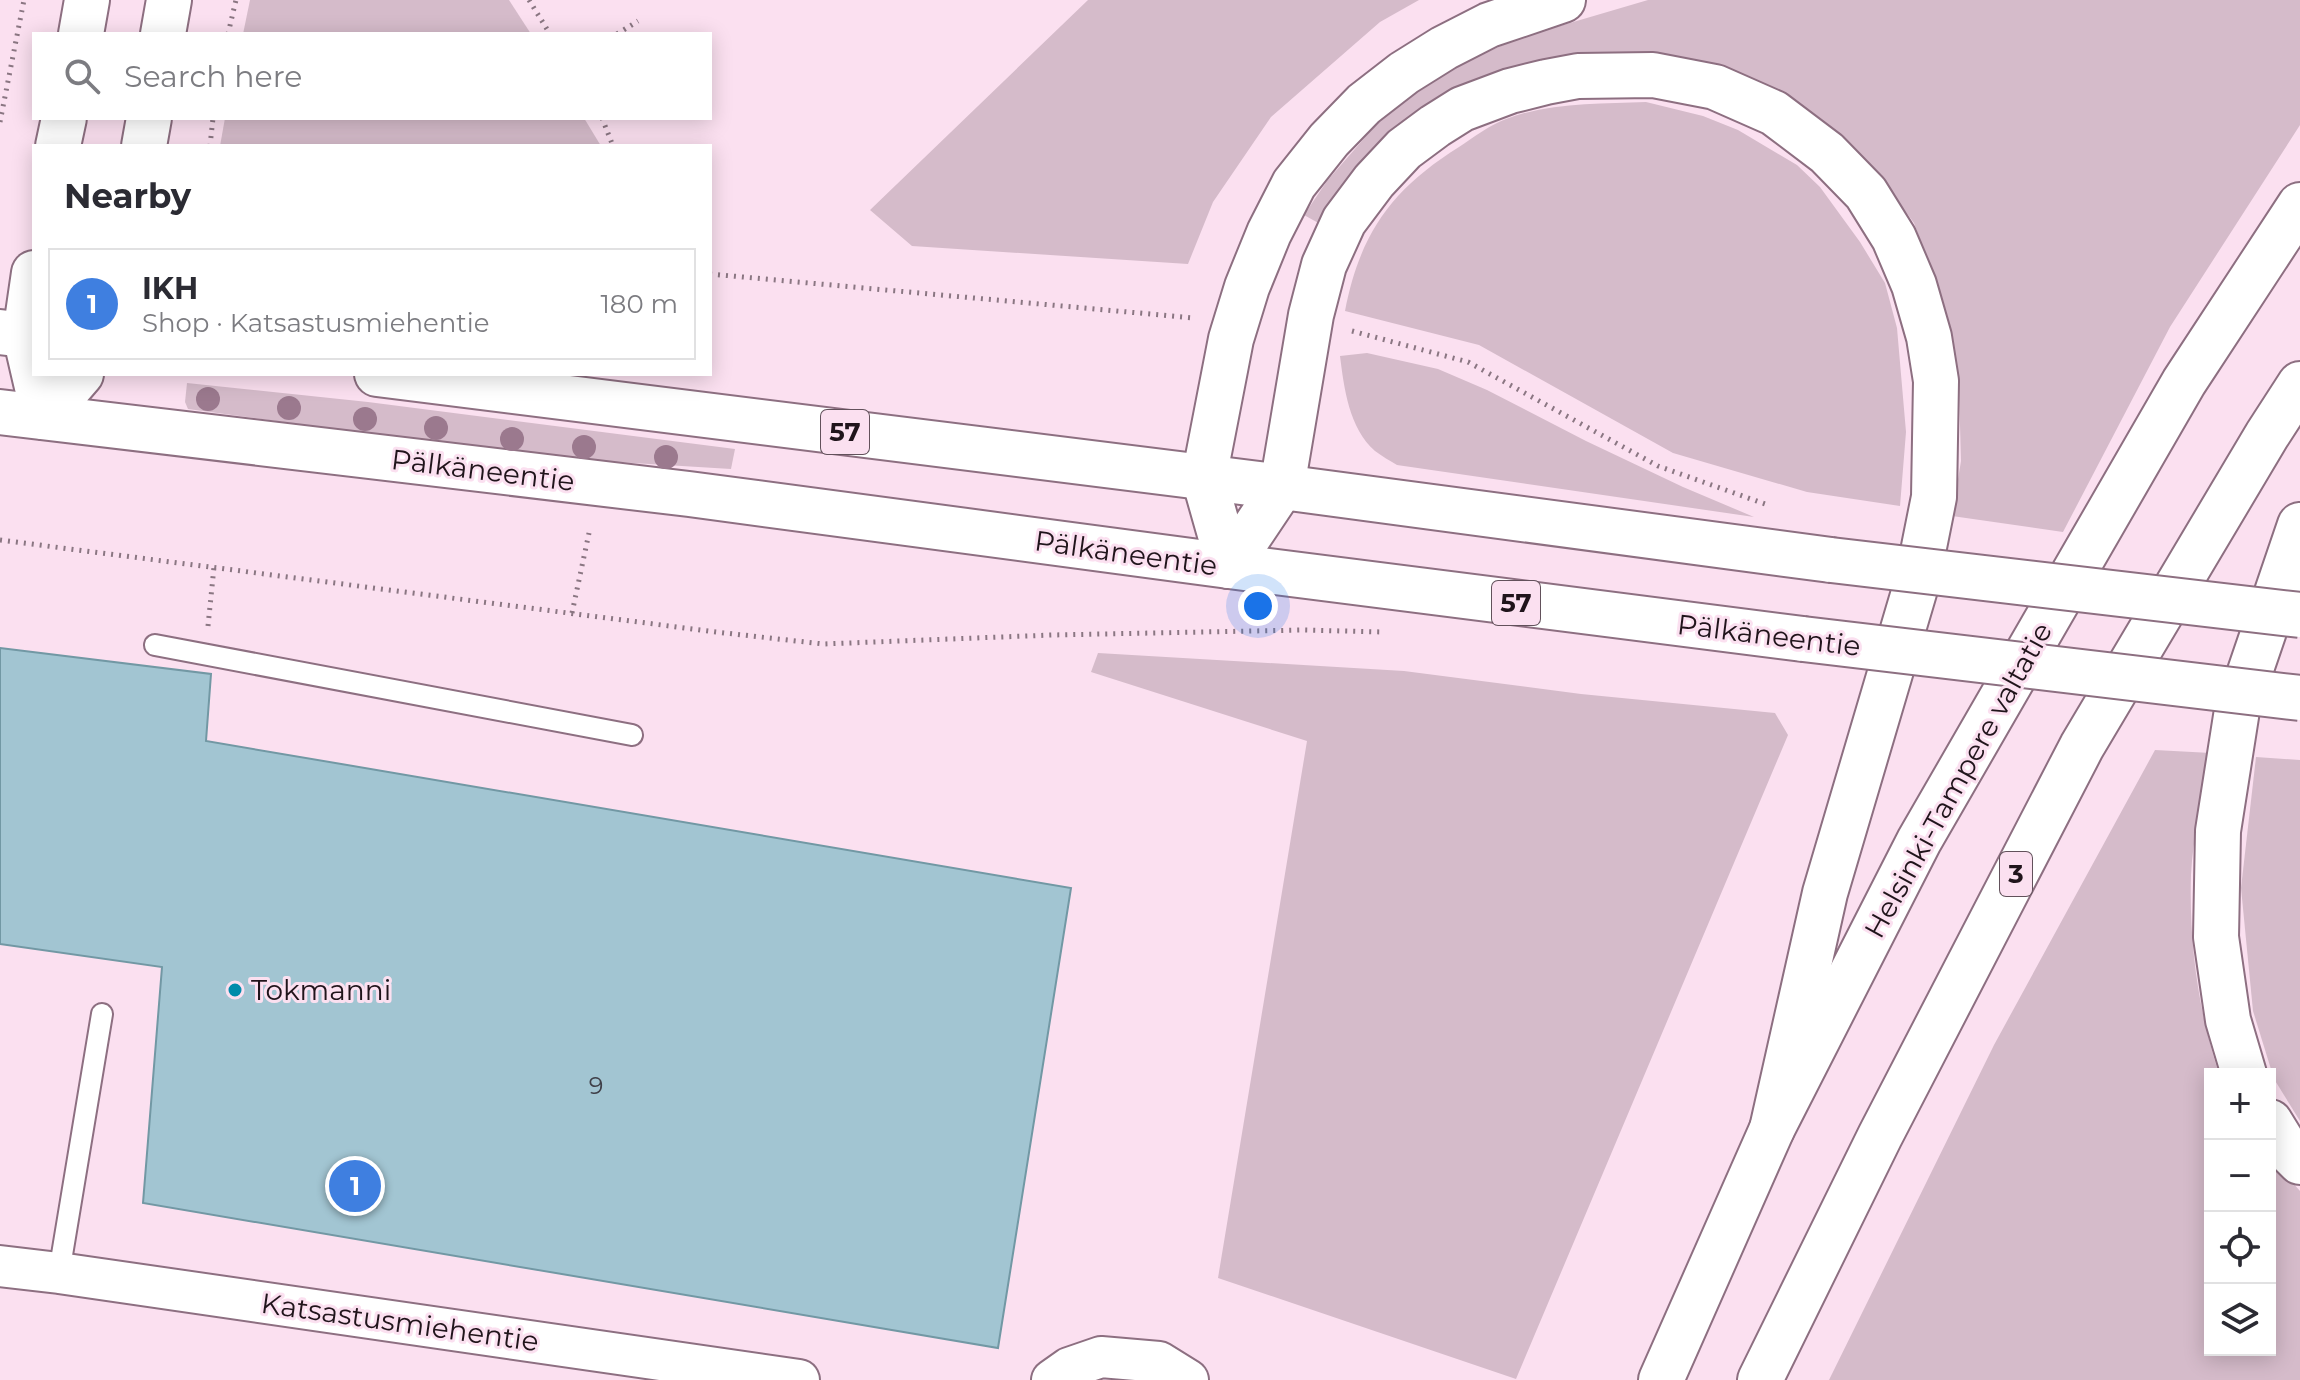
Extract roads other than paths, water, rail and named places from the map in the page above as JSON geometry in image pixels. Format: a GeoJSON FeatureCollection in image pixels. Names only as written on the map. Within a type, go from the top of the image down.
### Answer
{"type":"FeatureCollection","features":[{"type":"Feature","properties":{"kind":"main road"},"geometry":{"type":"LineString","coordinates":[[81,32],[87,0]]}},
{"type":"Feature","properties":{"kind":"main road"},"geometry":{"type":"LineString","coordinates":[[163,32],[169,0]]}},
{"type":"Feature","properties":{"kind":"main road"},"geometry":{"type":"LineString","coordinates":[[1229,566],[1204,478],[1231,339],[1247,287],[1269,233],[1294,184],[1329,140],[1364,104],[1404,73],[1489,25],[1563,0]]}},
{"type":"Feature","properties":{"kind":"main road"},"geometry":{"type":"LineString","coordinates":[[1229,566],[1282,487],[1311,315],[1324,265],[1344,221],[1374,181],[1404,149],[1462,109],[1510,91],[1578,76],[1653,75],[1715,87],[1774,113],[1827,153],[1866,193],[1894,238],[1914,285],[1929,337],[1936,381],[1934,497],[1917,582],[1825,893],[1772,1129]]}},
{"type":"Feature","properties":{"kind":"main road"},"geometry":{"type":"LineString","coordinates":[[58,144],[64,120]]}},
{"type":"Feature","properties":{"kind":"main road"},"geometry":{"type":"LineString","coordinates":[[144,144],[149,120]]}},
{"type":"Feature","properties":{"kind":"main road","name":"Helsinki-Tampere valtatie"},"geometry":{"type":"LineString","coordinates":[[1661,1380],[1772,1129],[1927,828],[2184,382],[2300,205]]}},
{"type":"Feature","properties":{"kind":"main road"},"geometry":{"type":"LineString","coordinates":[[32,282],[20,334],[32,376]]}},
{"type":"Feature","properties":{"kind":"main road"},"geometry":{"type":"LineString","coordinates":[[32,376],[44,417]]}},
{"type":"Feature","properties":{"kind":"main road"},"geometry":{"type":"LineString","coordinates":[[44,417],[79,376]]}},
{"type":"Feature","properties":{"kind":"main road","name":"57"},"geometry":{"type":"LineString","coordinates":[[393,376],[1282,487],[1831,560],[2300,615]]}},
{"type":"Feature","properties":{"kind":"main road","name":"3"},"geometry":{"type":"LineString","coordinates":[[1760,1380],[1880,1136],[2082,746],[2300,384]]}},
{"type":"Feature","properties":{"kind":"main road","name":"Pälkäneentie"},"geometry":{"type":"LineString","coordinates":[[0,412],[673,492],[1803,639],[2300,698]]}},
{"type":"Feature","properties":{"kind":"main road"},"geometry":{"type":"LineString","coordinates":[[2242,1068],[2228,1020],[2216,937],[2218,831],[2237,710],[2300,525]]}},
{"type":"Feature","properties":{"kind":"main road"},"geometry":{"type":"LineString","coordinates":[[2276,1132],[2300,1162]]}},
{"type":"Feature","properties":{"kind":"street","name":"Katsastusmiehentie"},"geometry":{"type":"LineString","coordinates":[[0,1266],[799,1380]]}},
{"type":"Feature","properties":{"kind":"street"},"geometry":{"type":"LineString","coordinates":[[1052,1380],[1069,1368],[1101,1357],[1159,1362],[1188,1380]]}},
{"type":"Feature","properties":{"kind":"lane"},"geometry":{"type":"LineString","coordinates":[[155,645],[632,735]]}},
{"type":"Feature","properties":{"kind":"lane"},"geometry":{"type":"LineString","coordinates":[[59,1273],[102,1014]]}},
{"type":"Feature","properties":{"kind":"place","name":"Tokmanni"},"geometry":{"type":"Point","coordinates":[235,990]}},
{"type":"Feature","properties":{"kind":"place","name":"IKH"},"geometry":{"type":"Point","coordinates":[355,1186]}}]}
